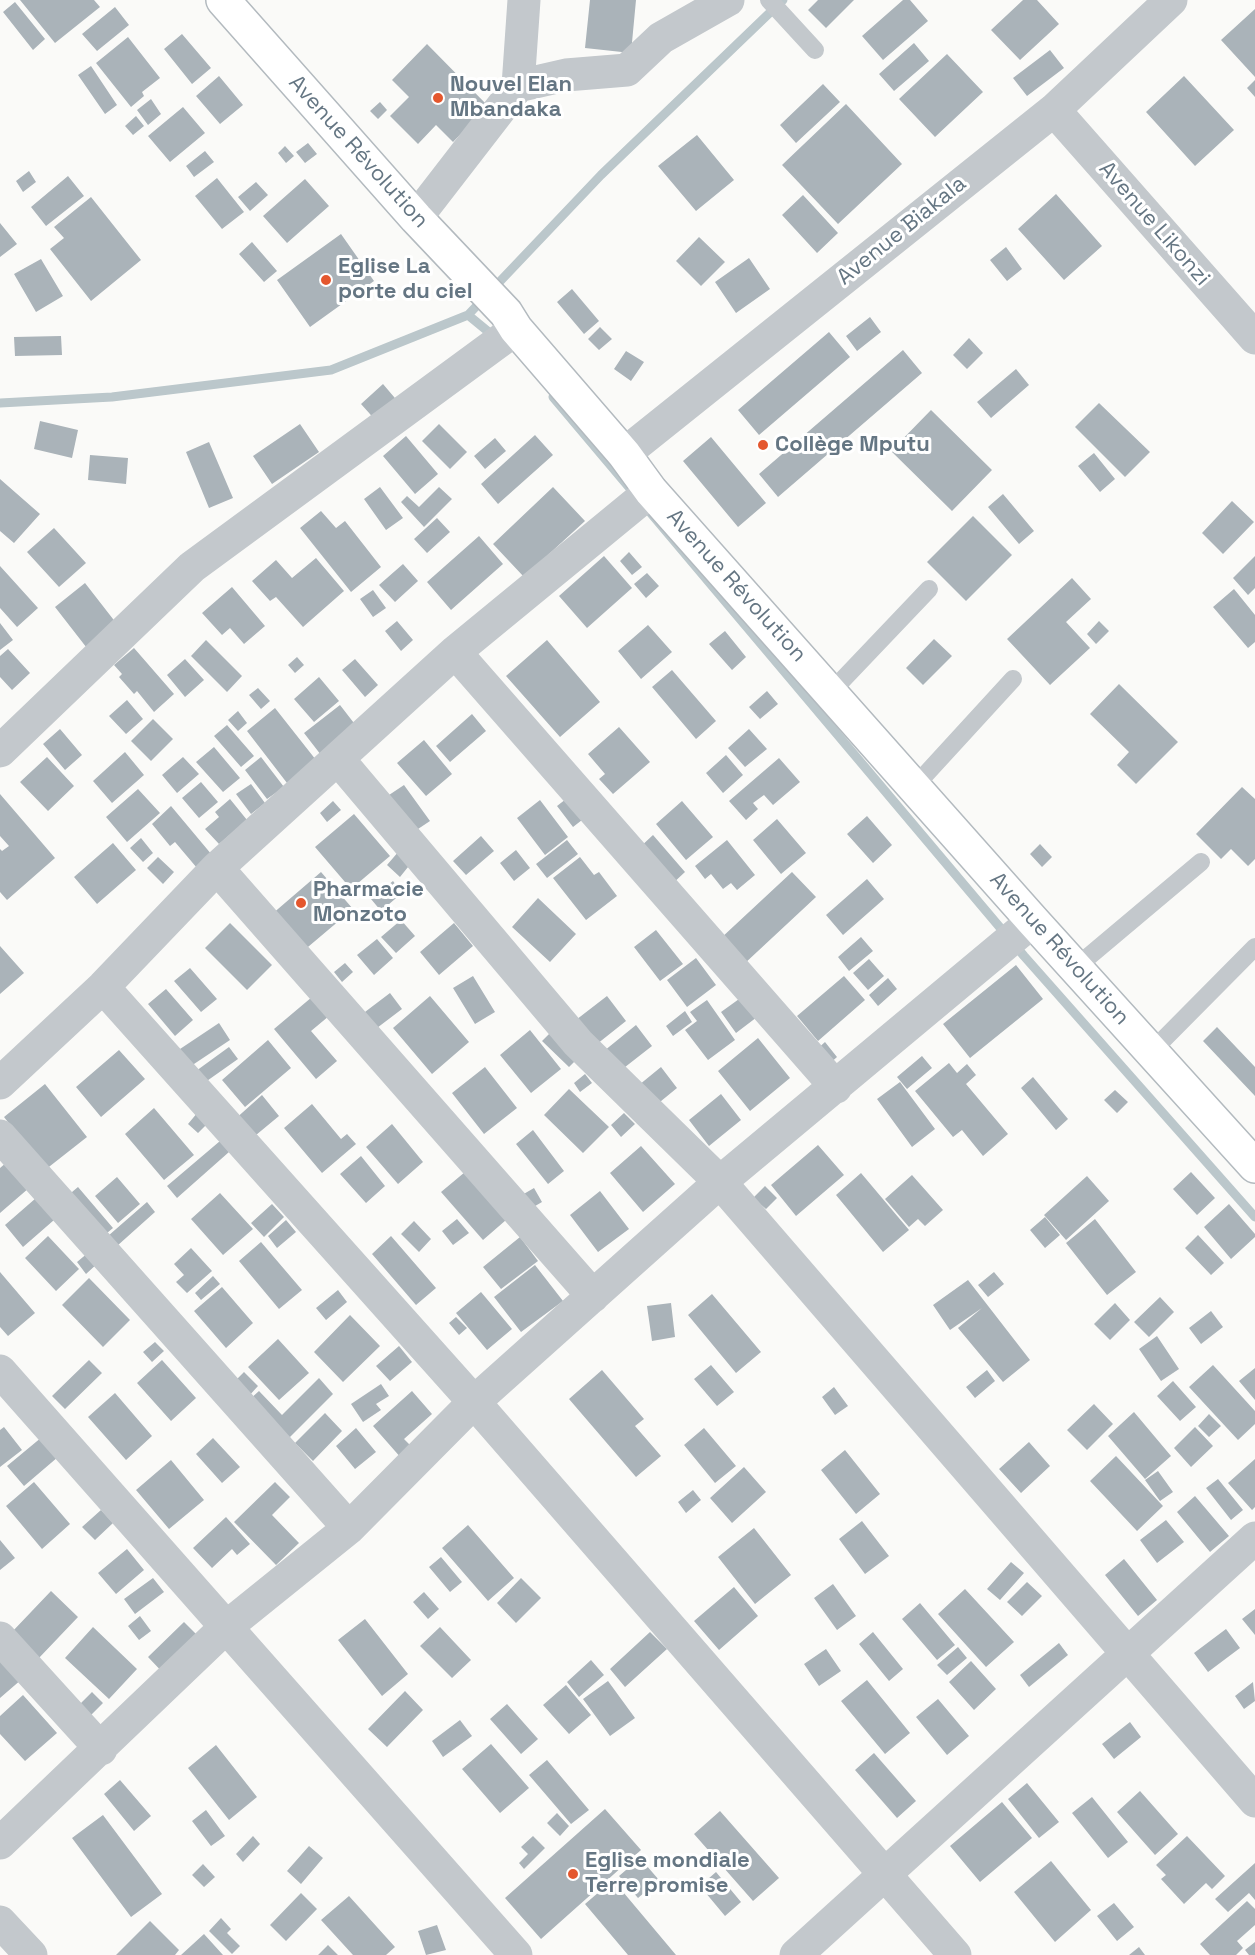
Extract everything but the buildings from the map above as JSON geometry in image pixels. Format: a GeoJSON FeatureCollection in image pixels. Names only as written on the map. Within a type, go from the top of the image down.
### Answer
{"type":"FeatureCollection","features":[{"type":"Feature","properties":{"kind":"street","name":"Avenue Révolution"},"geometry":{"type":"LineString","coordinates":[[223,0],[416,218],[511,321],[624,454],[651,491],[1075,968],[1254,1164]]}},
{"type":"Feature","properties":{"kind":"street"},"geometry":{"type":"LineString","coordinates":[[416,218],[518,86],[524,0]]}},
{"type":"Feature","properties":{"kind":"street"},"geometry":{"type":"LineString","coordinates":[[518,86],[566,75],[627,70],[661,38],[728,0]]}},
{"type":"Feature","properties":{"kind":"street","name":"Avenue Biakala"},"geometry":{"type":"LineString","coordinates":[[624,454],[1053,110],[1172,0]]}},
{"type":"Feature","properties":{"kind":"street","name":"Avenue Likonzi"},"geometry":{"type":"LineString","coordinates":[[1053,110],[1255,338]]}},
{"type":"Feature","properties":{"kind":"street"},"geometry":{"type":"LineString","coordinates":[[0,751],[192,567],[511,321]]}},
{"type":"Feature","properties":{"kind":"street"},"geometry":{"type":"LineString","coordinates":[[0,1083],[103,987],[217,868],[455,652],[651,491]]}},
{"type":"Feature","properties":{"kind":"street"},"geometry":{"type":"LineString","coordinates":[[455,652],[836,1087]]}},
{"type":"Feature","properties":{"kind":"street"},"geometry":{"type":"LineString","coordinates":[[338,759],[578,1042],[720,1182],[1255,1801]]}},
{"type":"Feature","properties":{"kind":"street"},"geometry":{"type":"LineString","coordinates":[[217,868],[593,1296]]}},
{"type":"Feature","properties":{"kind":"street"},"geometry":{"type":"LineString","coordinates":[[0,1843],[101,1749],[225,1628],[349,1528],[474,1401],[720,1182],[1033,921]]}},
{"type":"Feature","properties":{"kind":"street"},"geometry":{"type":"LineString","coordinates":[[103,987],[474,1401],[956,1955]]}},
{"type":"Feature","properties":{"kind":"street"},"geometry":{"type":"LineString","coordinates":[[0,1136],[349,1528]]}},
{"type":"Feature","properties":{"kind":"street"},"geometry":{"type":"LineString","coordinates":[[0,1371],[516,1955]]}},
{"type":"Feature","properties":{"kind":"street"},"geometry":{"type":"LineString","coordinates":[[796,1955],[1255,1538]]}},
{"type":"Feature","properties":{"kind":"street"},"geometry":{"type":"LineString","coordinates":[[0,1638],[101,1749]]}},
{"type":"Feature","properties":{"kind":"street"},"geometry":{"type":"LineString","coordinates":[[0,1923],[31,1955]]}},
{"type":"Feature","properties":{"kind":"lane"},"geometry":{"type":"LineString","coordinates":[[769,0],[815,50]]}},
{"type":"Feature","properties":{"kind":"lane"},"geometry":{"type":"LineString","coordinates":[[830,693],[929,589]]}},
{"type":"Feature","properties":{"kind":"lane"},"geometry":{"type":"LineString","coordinates":[[914,787],[1013,679]]}},
{"type":"Feature","properties":{"kind":"lane"},"geometry":{"type":"LineString","coordinates":[[1075,968],[1201,862]]}},
{"type":"Feature","properties":{"kind":"lane"},"geometry":{"type":"LineString","coordinates":[[1151,1052],[1255,947]]}},
{"type":"Feature","properties":{"kind":"waterway"},"geometry":{"type":"LineString","coordinates":[[0,403],[112,397],[331,370],[468,315],[601,175],[783,0]]}},
{"type":"Feature","properties":{"kind":"waterway"},"geometry":{"type":"LineString","coordinates":[[468,315],[496,338]]}},
{"type":"Feature","properties":{"kind":"waterway"},"geometry":{"type":"LineString","coordinates":[[553,397],[1024,956],[1255,1217]]}},
{"type":"Feature","properties":{"kind":"place","name":"Nouvel Elan Mbandaka"},"geometry":{"type":"Point","coordinates":[438,98]}},
{"type":"Feature","properties":{"kind":"place","name":"Eglise La porte du ciel"},"geometry":{"type":"Point","coordinates":[326,280]}},
{"type":"Feature","properties":{"kind":"place","name":"Collège Mputu"},"geometry":{"type":"Point","coordinates":[763,445]}},
{"type":"Feature","properties":{"kind":"place","name":"Pharmacie Monzoto"},"geometry":{"type":"Point","coordinates":[301,903]}},
{"type":"Feature","properties":{"kind":"place","name":"Eglise mondiale Terre promise"},"geometry":{"type":"Point","coordinates":[573,1874]}}]}
